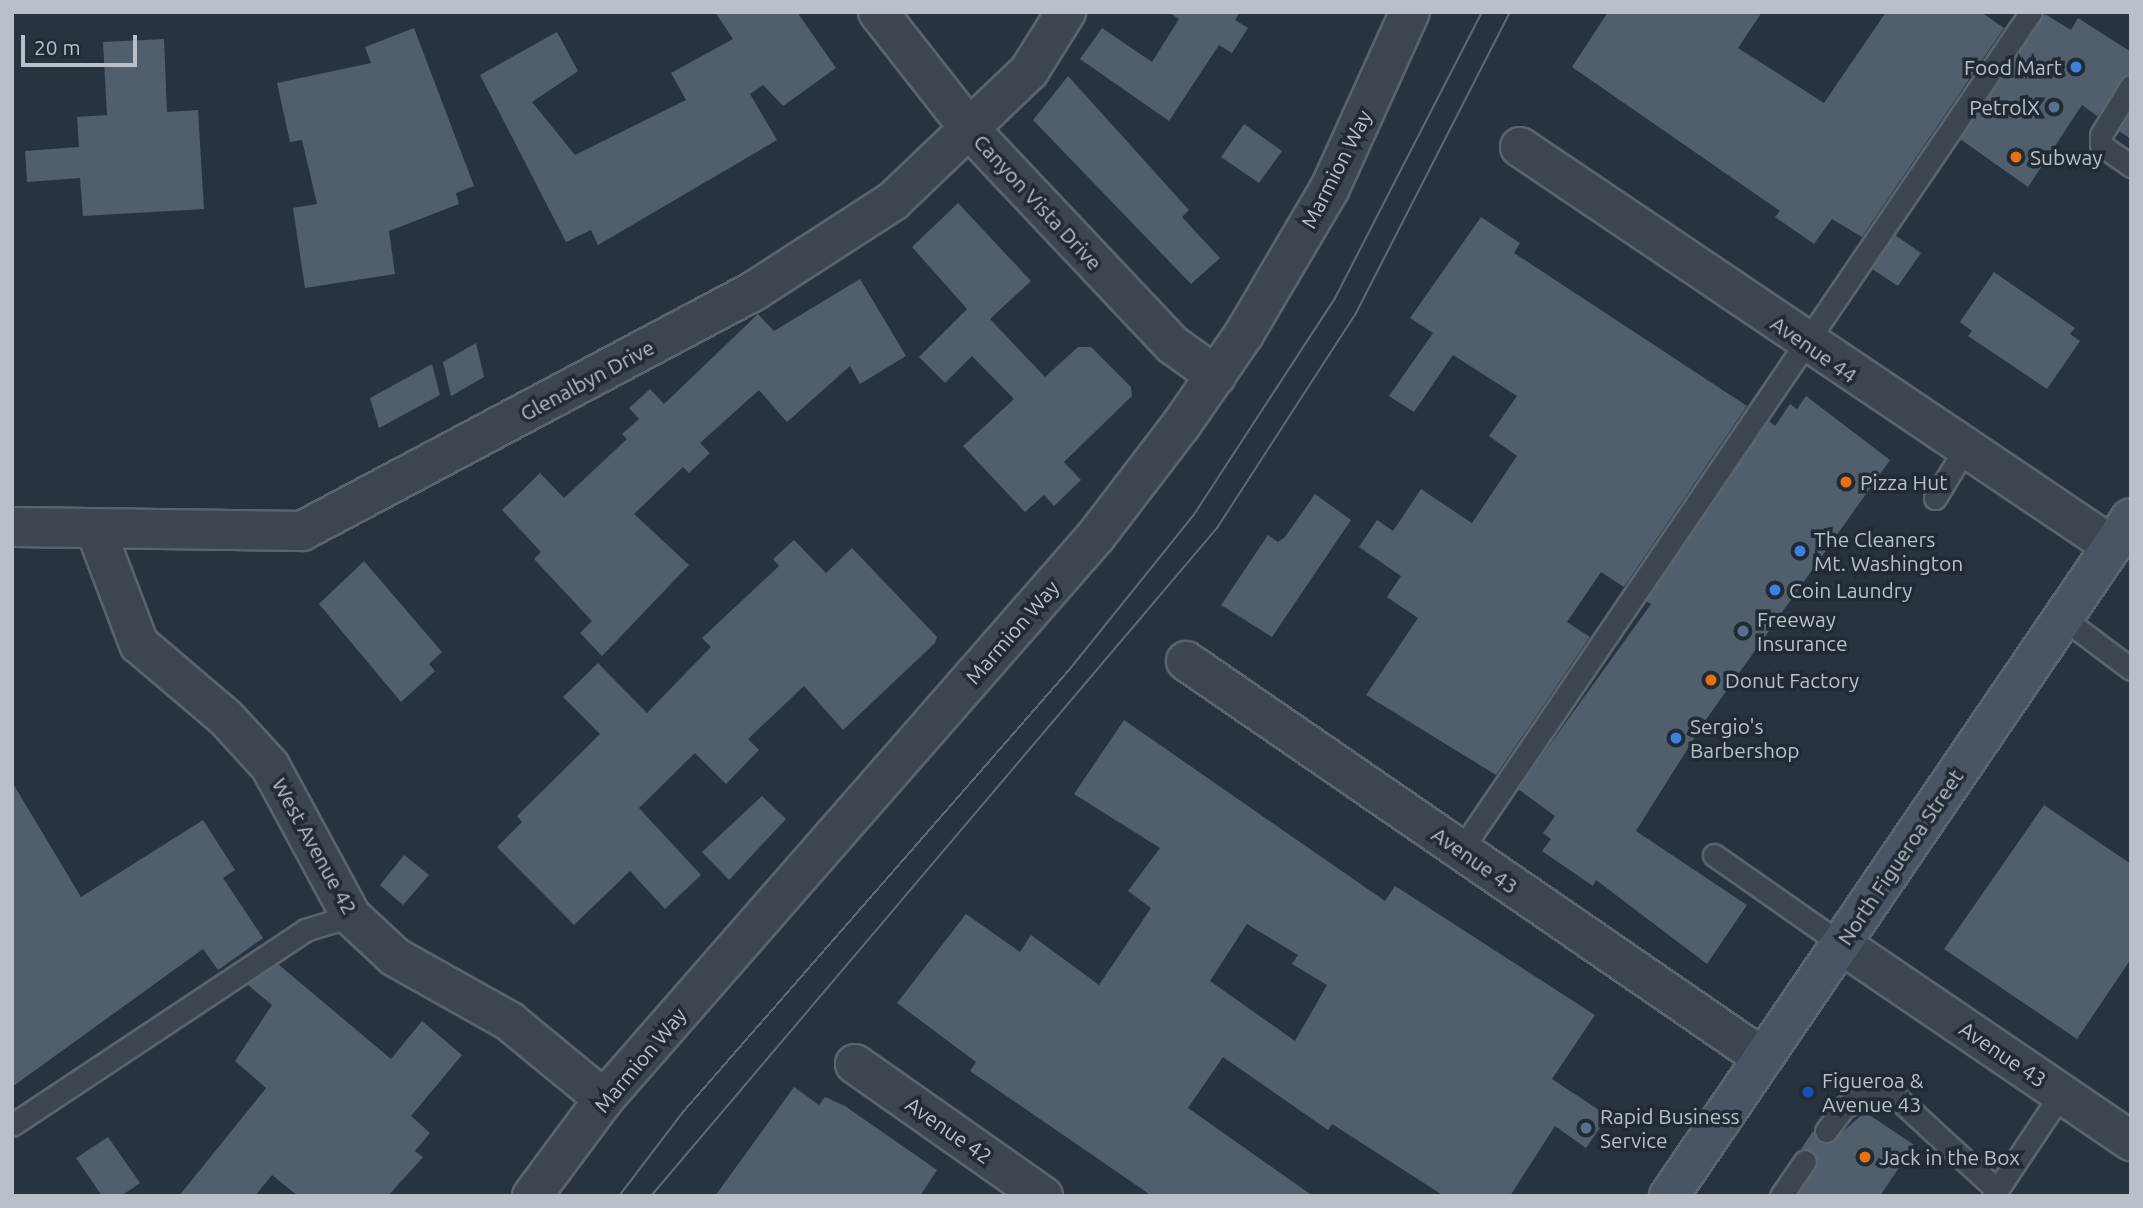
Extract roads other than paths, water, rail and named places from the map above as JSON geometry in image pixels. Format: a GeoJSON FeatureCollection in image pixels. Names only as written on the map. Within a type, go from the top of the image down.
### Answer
{"type":"FeatureCollection","features":[{"type":"Feature","properties":{"kind":"main road","name":"North Figueroa Street"},"geometry":{"type":"LineString","coordinates":[[1678,1193],[1763,1058],[2121,532]]}},
{"type":"Feature","properties":{"kind":"street","name":"Canyon Vista Drive"},"geometry":{"type":"LineString","coordinates":[[878,12],[972,132],[1174,345],[1216,376]]}},
{"type":"Feature","properties":{"kind":"street","name":"Glenalbyn Drive"},"geometry":{"type":"LineString","coordinates":[[13,525],[96,531],[302,531],[754,292],[893,201],[972,132],[1029,71],[1066,12]]}},
{"type":"Feature","properties":{"kind":"street","name":"Marmion Way"},"geometry":{"type":"LineString","coordinates":[[533,1196],[604,1099],[1096,536],[1216,376],[1329,188],[1410,12]]}},
{"type":"Feature","properties":{"kind":"street","name":"Avenue 44"},"geometry":{"type":"LineString","coordinates":[[1520,147],[1963,452],[2121,532]]}},
{"type":"Feature","properties":{"kind":"street","name":"West Avenue 42"},"geometry":{"type":"LineString","coordinates":[[96,531],[139,644],[226,718],[270,766],[351,916],[378,944],[509,1021],[604,1099]]}},
{"type":"Feature","properties":{"kind":"street","name":"Avenue 43"},"geometry":{"type":"LineString","coordinates":[[1186,662],[1763,1058]]}},
{"type":"Feature","properties":{"kind":"street","name":"Avenue 43"},"geometry":{"type":"LineString","coordinates":[[1841,944],[2131,1141]]}},
{"type":"Feature","properties":{"kind":"street","name":"Avenue 42"},"geometry":{"type":"LineString","coordinates":[[855,1063],[1018,1189]]}},
{"type":"Feature","properties":{"kind":"lane"},"geometry":{"type":"LineString","coordinates":[[1461,850],[1808,345],[2031,12]]}},
{"type":"Feature","properties":{"kind":"lane"},"geometry":{"type":"LineString","coordinates":[[2131,86],[2111,112],[2101,145],[2131,166]]}},
{"type":"Feature","properties":{"kind":"lane"},"geometry":{"type":"LineString","coordinates":[[1935,498],[1963,452]]}},
{"type":"Feature","properties":{"kind":"lane"},"geometry":{"type":"LineString","coordinates":[[2063,618],[2131,669]]}},
{"type":"Feature","properties":{"kind":"lane"},"geometry":{"type":"LineString","coordinates":[[1714,855],[1841,944]]}},
{"type":"Feature","properties":{"kind":"lane"},"geometry":{"type":"LineString","coordinates":[[12,1125],[305,930],[351,916]]}},
{"type":"Feature","properties":{"kind":"lane"},"geometry":{"type":"LineString","coordinates":[[1826,1131],[1844,1107],[1867,1096],[1897,1098],[1995,1193],[2061,1094]]}},
{"type":"Feature","properties":{"kind":"lane"},"geometry":{"type":"LineString","coordinates":[[1781,1196],[1805,1161]]}},
{"type":"Feature","properties":{"kind":"tram line"},"geometry":{"type":"LineString","coordinates":[[619,1196],[683,1112],[1069,670],[1193,516],[1334,300],[1482,12]]}},
{"type":"Feature","properties":{"kind":"tram line"},"geometry":{"type":"LineString","coordinates":[[651,1196],[1217,528],[1355,315],[1510,12]]}},
{"type":"Feature","properties":{"kind":"place","name":"Food Mart"},"geometry":{"type":"Point","coordinates":[2076,67]}},
{"type":"Feature","properties":{"kind":"place","name":"PetrolX"},"geometry":{"type":"Point","coordinates":[2054,107]}},
{"type":"Feature","properties":{"kind":"place","name":"Subway"},"geometry":{"type":"Point","coordinates":[2016,157]}},
{"type":"Feature","properties":{"kind":"place","name":"Pizza Hut"},"geometry":{"type":"Point","coordinates":[1846,482]}},
{"type":"Feature","properties":{"kind":"place","name":"The Cleaners Mt. Washington"},"geometry":{"type":"Point","coordinates":[1800,551]}},
{"type":"Feature","properties":{"kind":"place","name":"Coin Laundry"},"geometry":{"type":"Point","coordinates":[1775,590]}},
{"type":"Feature","properties":{"kind":"place","name":"Freeway Insurance"},"geometry":{"type":"Point","coordinates":[1743,631]}},
{"type":"Feature","properties":{"kind":"place","name":"Donut Factory"},"geometry":{"type":"Point","coordinates":[1711,680]}},
{"type":"Feature","properties":{"kind":"place","name":"Sergio's Barbershop"},"geometry":{"type":"Point","coordinates":[1676,738]}},
{"type":"Feature","properties":{"kind":"place","name":"Figueroa & Avenue 43"},"geometry":{"type":"Point","coordinates":[1808,1092]}},
{"type":"Feature","properties":{"kind":"place","name":"Rapid Business Service"},"geometry":{"type":"Point","coordinates":[1586,1128]}},
{"type":"Feature","properties":{"kind":"place","name":"Jack in the Box"},"geometry":{"type":"Point","coordinates":[1865,1157]}}]}
